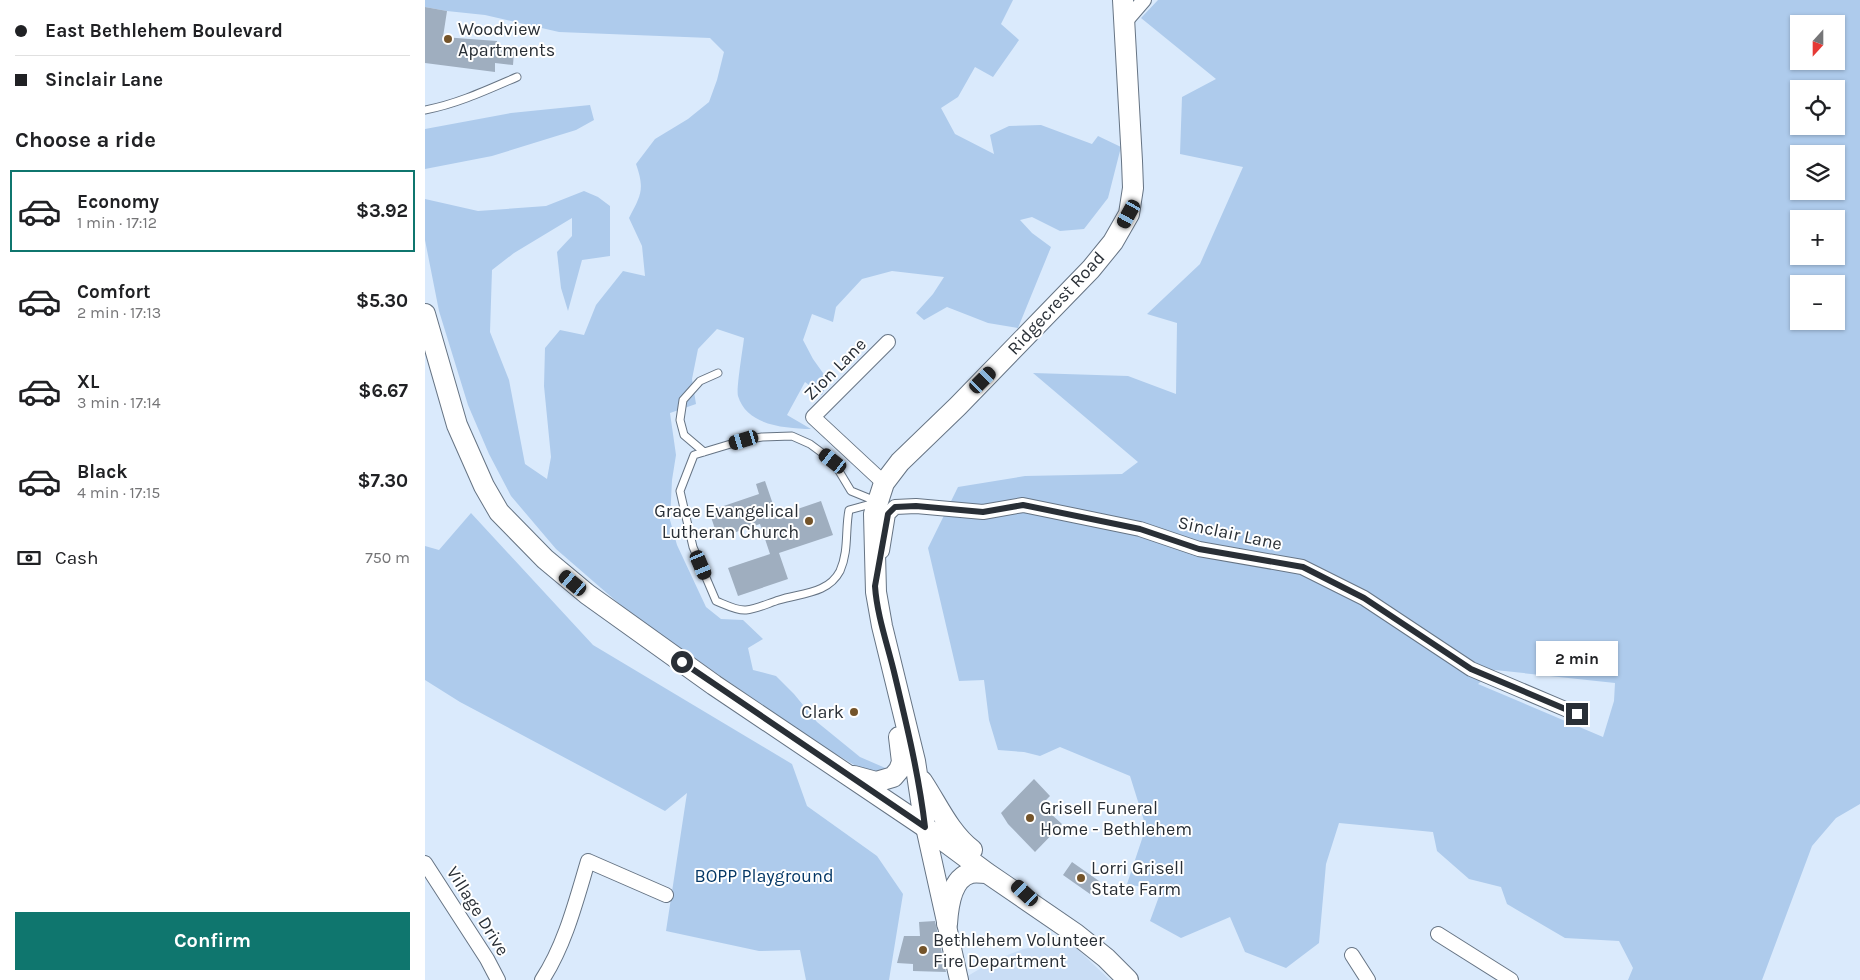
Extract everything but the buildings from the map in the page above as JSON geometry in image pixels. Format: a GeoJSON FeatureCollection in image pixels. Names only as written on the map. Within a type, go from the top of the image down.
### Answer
{"type":"FeatureCollection","features":[{"type":"Feature","properties":{"kind":"main road","name":"Ridgecrest Road"},"geometry":{"type":"LineString","coordinates":[[925,827],[917,772],[882,626],[875,586],[874,514],[884,482],[901,462],[1091,269],[1113,242],[1129,214],[1133,188],[1133,170],[1123,0]]}},
{"type":"Feature","properties":{"kind":"main road"},"geometry":{"type":"LineString","coordinates":[[425,314],[457,425],[484,486],[499,512],[545,559],[587,594],[714,685],[925,827],[987,873],[1046,912],[1099,952],[1128,980]]}},
{"type":"Feature","properties":{"kind":"main road"},"geometry":{"type":"LineString","coordinates":[[845,774],[876,782],[893,777],[899,770],[902,762],[893,691],[895,676]]}},
{"type":"Feature","properties":{"kind":"main road"},"geometry":{"type":"LineString","coordinates":[[917,772],[959,840],[1015,883],[1046,912]]}},
{"type":"Feature","properties":{"kind":"main road"},"geometry":{"type":"LineString","coordinates":[[947,924],[949,902],[954,889],[962,878],[970,873],[987,873]]}},
{"type":"Feature","properties":{"kind":"street"},"geometry":{"type":"LineString","coordinates":[[1125,22],[1143,0]]}},
{"type":"Feature","properties":{"kind":"street","name":"Zion Lane"},"geometry":{"type":"LineString","coordinates":[[884,482],[813,417],[887,342]]}},
{"type":"Feature","properties":{"kind":"street","name":"Sinclair Lane"},"geometry":{"type":"LineString","coordinates":[[875,586],[888,514],[895,507],[916,506],[983,512],[1023,505],[1140,529],[1199,549],[1303,567],[1364,598],[1471,669],[1577,714]]}},
{"type":"Feature","properties":{"kind":"street"},"geometry":{"type":"LineString","coordinates":[[925,827],[947,924],[956,978]]}},
{"type":"Feature","properties":{"kind":"street"},"geometry":{"type":"LineString","coordinates":[[542,980],[551,967],[571,916],[588,861],[666,895]]}},
{"type":"Feature","properties":{"kind":"street","name":"Village Drive"},"geometry":{"type":"LineString","coordinates":[[425,863],[499,980]]}},
{"type":"Feature","properties":{"kind":"street"},"geometry":{"type":"LineString","coordinates":[[1438,934],[1511,980]]}},
{"type":"Feature","properties":{"kind":"street"},"geometry":{"type":"LineString","coordinates":[[1352,955],[1368,980]]}},
{"type":"Feature","properties":{"kind":"lane"},"geometry":{"type":"LineString","coordinates":[[425,110],[477,94],[517,77]]}},
{"type":"Feature","properties":{"kind":"lane"},"geometry":{"type":"LineString","coordinates":[[704,452],[684,435],[680,420],[683,400],[700,382],[718,373]]}},
{"type":"Feature","properties":{"kind":"lane"},"geometry":{"type":"LineString","coordinates":[[792,436],[810,444],[833,461],[851,490],[878,502],[849,510],[847,520],[847,551],[839,572],[827,586],[804,595],[782,599],[745,611],[716,601],[693,546],[680,492],[694,455],[744,440],[792,436]]}},
{"type":"Feature","properties":{"kind":"shaded area"},"geometry":{"type":"Polygon","coordinates":[[[1059,942],[1073,945],[1110,980],[966,980],[966,977],[1005,956],[1023,949],[1059,942]]]}},
{"type":"Feature","properties":{"kind":"green space"},"geometry":{"type":"Polygon","coordinates":[[[425,0],[1013,0],[1001,24],[1019,40],[993,77],[975,67],[958,97],[941,108],[955,134],[994,154],[990,135],[1009,126],[1041,125],[1092,144],[1098,136],[1121,147],[1108,198],[1084,229],[1060,231],[1032,217],[1020,220],[1032,233],[1051,247],[1018,328],[988,323],[947,307],[924,320],[916,313],[933,294],[944,277],[892,271],[862,279],[836,307],[833,322],[812,314],[803,340],[813,359],[828,380],[822,395],[805,382],[787,415],[811,429],[779,426],[758,419],[750,414],[738,396],[744,338],[717,329],[698,349],[692,379],[696,404],[670,413],[676,455],[672,480],[670,520],[677,545],[706,607],[721,619],[743,620],[763,639],[748,648],[753,670],[776,676],[817,722],[860,757],[890,770],[866,772],[819,744],[631,614],[556,549],[511,496],[489,454],[468,405],[439,311],[425,240],[425,199],[478,211],[546,206],[584,191],[598,197],[610,206],[610,256],[582,260],[568,311],[561,288],[557,252],[572,236],[572,218],[514,253],[492,270],[490,332],[509,380],[525,464],[547,479],[551,457],[544,386],[545,348],[560,330],[584,335],[596,305],[623,271],[645,276],[642,246],[629,218],[639,198],[641,186],[636,164],[655,139],[688,119],[709,102],[724,52],[710,38],[559,32],[485,15],[425,7],[425,0]]]}},
{"type":"Feature","properties":{"kind":"green space"},"geometry":{"type":"Polygon","coordinates":[[[1158,0],[1860,0],[1860,804],[1836,818],[1812,846],[1762,980],[1628,980],[1633,968],[1619,941],[1565,938],[1507,904],[1501,887],[1469,879],[1437,851],[1433,832],[1339,823],[1326,864],[1319,943],[1286,968],[1245,952],[1230,917],[1181,938],[1150,921],[1161,891],[1127,884],[1146,827],[1130,776],[1060,747],[1040,756],[1024,752],[998,750],[989,720],[984,680],[959,681],[928,548],[958,487],[1025,476],[1122,474],[1138,462],[1033,373],[1128,376],[1176,394],[1177,323],[1147,314],[1200,264],[1243,167],[1180,154],[1182,97],[1216,79],[1141,18],[1158,0]],[[1495,670],[1478,684],[1603,737],[1614,701],[1615,683],[1495,670]]]}},
{"type":"Feature","properties":{"kind":"green space"},"geometry":{"type":"Polygon","coordinates":[[[590,105],[594,120],[576,130],[492,156],[425,169],[425,129],[511,113],[590,105]]]}},
{"type":"Feature","properties":{"kind":"green space","name":"BOPP Playground"},"geometry":{"type":"Polygon","coordinates":[[[471,513],[593,645],[792,764],[807,806],[877,856],[903,894],[889,980],[806,980],[800,950],[759,951],[666,931],[687,793],[665,811],[460,702],[425,680],[425,546],[439,550],[471,513]]]}},
{"type":"Feature","properties":{"kind":"place","name":"Woodview Apartments"},"geometry":{"type":"Point","coordinates":[448,39]}},
{"type":"Feature","properties":{"kind":"place","name":"Grace Evangelical Lutheran Church"},"geometry":{"type":"Point","coordinates":[809,521]}},
{"type":"Feature","properties":{"kind":"place","name":"Clark"},"geometry":{"type":"Point","coordinates":[854,712]}},
{"type":"Feature","properties":{"kind":"place","name":"Grisell Funeral Home - Bethlehem"},"geometry":{"type":"Point","coordinates":[1030,818]}},
{"type":"Feature","properties":{"kind":"place","name":"Lorri Grisell State Farm"},"geometry":{"type":"Point","coordinates":[1081,878]}},
{"type":"Feature","properties":{"kind":"place","name":"Bethlehem Volunteer Fire Department"},"geometry":{"type":"Point","coordinates":[923,950]}},
{"type":"Feature","properties":{"kind":"route"},"geometry":{"type":"LineString","coordinates":[[682,662],[925,827],[915,762],[882,626],[875,586],[888,514],[895,507],[916,506],[983,512],[1023,505],[1140,529],[1199,549],[1303,567],[1364,598],[1471,669],[1577,714]]}}]}
